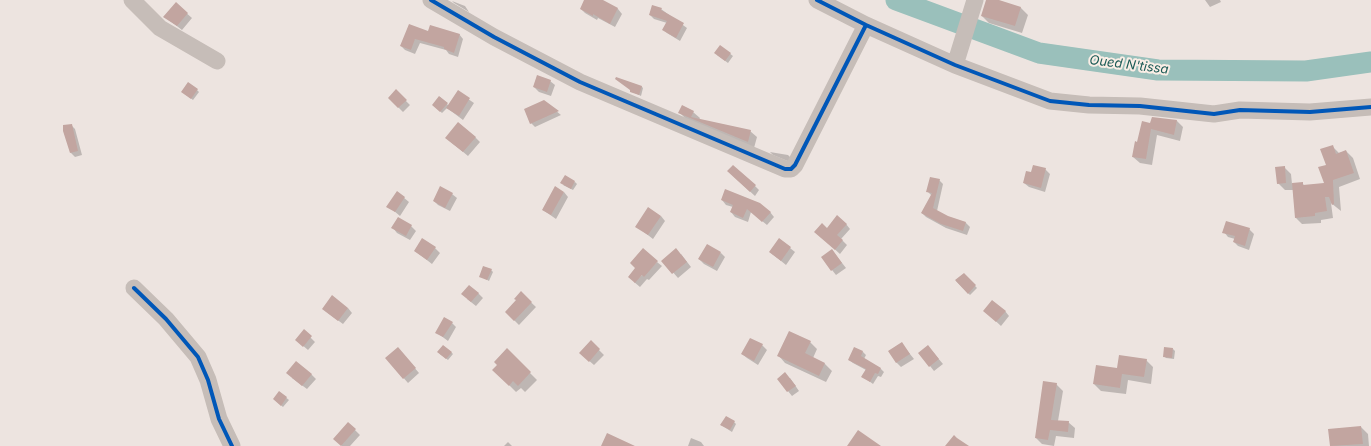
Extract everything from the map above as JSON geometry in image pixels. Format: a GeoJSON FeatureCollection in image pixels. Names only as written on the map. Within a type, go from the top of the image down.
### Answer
{"type":"FeatureCollection","features":[{"type":"Feature","properties":{"kind":"street"},"geometry":{"type":"LineString","coordinates":[[132,0],[160,28],[217,61]]}},
{"type":"Feature","properties":{"kind":"street"},"geometry":{"type":"LineString","coordinates":[[432,0],[494,37],[580,82],[785,170],[791,169],[795,165],[866,25]]}},
{"type":"Feature","properties":{"kind":"street"},"geometry":{"type":"LineString","coordinates":[[817,0],[866,25],[955,66],[1050,101],[1089,105],[1140,106],[1214,114],[1240,110],[1310,112],[1371,108]]}},
{"type":"Feature","properties":{"kind":"street"},"geometry":{"type":"LineString","coordinates":[[955,66],[976,0]]}},
{"type":"Feature","properties":{"kind":"street"},"geometry":{"type":"LineString","coordinates":[[134,288],[166,319],[198,357],[208,380],[219,419],[232,446]]}},
{"type":"Feature","properties":{"kind":"building"},"geometry":{"type":"Polygon","coordinates":[[[584,0],[603,0],[618,8],[610,24],[593,14],[593,16],[580,9],[584,0]]]}},
{"type":"Feature","properties":{"kind":"building"},"geometry":{"type":"Polygon","coordinates":[[[986,0],[999,0],[1021,7],[1015,26],[981,16],[986,0]]]}},
{"type":"Feature","properties":{"kind":"building"},"geometry":{"type":"Polygon","coordinates":[[[176,2],[188,13],[177,26],[163,17],[176,2]]]}},
{"type":"Feature","properties":{"kind":"building"},"geometry":{"type":"Polygon","coordinates":[[[652,5],[662,8],[661,10],[684,23],[676,38],[662,30],[667,21],[649,15],[652,5]]]}},
{"type":"Feature","properties":{"kind":"building"},"geometry":{"type":"Polygon","coordinates":[[[409,24],[428,31],[430,25],[460,34],[454,53],[444,49],[444,47],[415,39],[411,50],[400,46],[409,24]]]}},
{"type":"Feature","properties":{"kind":"building"},"geometry":{"type":"Polygon","coordinates":[[[720,45],[731,53],[725,61],[714,53],[720,45]]]}},
{"type":"Feature","properties":{"kind":"building"},"geometry":{"type":"Polygon","coordinates":[[[537,75],[551,80],[547,92],[533,87],[537,75]]]}},
{"type":"Feature","properties":{"kind":"building"},"geometry":{"type":"Polygon","coordinates":[[[616,77],[642,86],[639,95],[630,92],[630,90],[615,79],[616,77]]]}},
{"type":"Feature","properties":{"kind":"building"},"geometry":{"type":"Polygon","coordinates":[[[188,82],[198,89],[191,99],[181,92],[188,82]]]}},
{"type":"Feature","properties":{"kind":"building"},"geometry":{"type":"Polygon","coordinates":[[[396,89],[407,100],[398,108],[388,98],[396,89]]]}},
{"type":"Feature","properties":{"kind":"building"},"geometry":{"type":"Polygon","coordinates":[[[458,90],[470,98],[459,116],[446,108],[458,90]]]}},
{"type":"Feature","properties":{"kind":"building"},"geometry":{"type":"Polygon","coordinates":[[[439,96],[448,103],[440,112],[432,105],[439,96]]]}},
{"type":"Feature","properties":{"kind":"building"},"geometry":{"type":"Polygon","coordinates":[[[544,100],[559,111],[530,124],[524,109],[544,100]]]}},
{"type":"Feature","properties":{"kind":"building"},"geometry":{"type":"Polygon","coordinates":[[[682,105],[694,111],[691,117],[751,130],[748,142],[678,113],[682,105]]]}},
{"type":"Feature","properties":{"kind":"building"},"geometry":{"type":"Polygon","coordinates":[[[1152,117],[1177,120],[1174,135],[1151,129],[1146,159],[1132,157],[1135,141],[1137,142],[1142,121],[1150,123],[1152,117]]]}},
{"type":"Feature","properties":{"kind":"building"},"geometry":{"type":"Polygon","coordinates":[[[458,122],[476,137],[463,152],[445,138],[458,122]]]}},
{"type":"Feature","properties":{"kind":"building"},"geometry":{"type":"Polygon","coordinates":[[[72,124],[78,151],[70,153],[63,131],[63,125],[72,124]]]}},
{"type":"Feature","properties":{"kind":"building"},"geometry":{"type":"Polygon","coordinates":[[[1333,145],[1336,154],[1346,150],[1354,173],[1333,180],[1334,204],[1332,205],[1329,197],[1325,197],[1327,211],[1315,213],[1315,216],[1295,218],[1292,183],[1303,182],[1303,185],[1324,183],[1318,167],[1326,165],[1320,149],[1333,145]]]}},
{"type":"Feature","properties":{"kind":"building"},"geometry":{"type":"Polygon","coordinates":[[[733,165],[756,185],[750,192],[727,171],[733,165]]]}},
{"type":"Feature","properties":{"kind":"building"},"geometry":{"type":"Polygon","coordinates":[[[1033,165],[1046,168],[1041,188],[1023,183],[1026,171],[1031,172],[1033,165]]]}},
{"type":"Feature","properties":{"kind":"building"},"geometry":{"type":"Polygon","coordinates":[[[1285,166],[1286,183],[1277,184],[1275,167],[1285,166]]]}},
{"type":"Feature","properties":{"kind":"building"},"geometry":{"type":"Polygon","coordinates":[[[565,175],[575,181],[571,189],[560,183],[565,175]]]}},
{"type":"Feature","properties":{"kind":"building"},"geometry":{"type":"Polygon","coordinates":[[[930,177],[940,179],[933,208],[948,216],[966,222],[963,231],[941,224],[921,213],[932,193],[926,192],[930,177]]]}},
{"type":"Feature","properties":{"kind":"building"},"geometry":{"type":"Polygon","coordinates":[[[440,186],[453,193],[445,208],[433,201],[440,186]]]}},
{"type":"Feature","properties":{"kind":"building"},"geometry":{"type":"Polygon","coordinates":[[[555,186],[564,192],[551,215],[542,210],[555,186]]]}},
{"type":"Feature","properties":{"kind":"building"},"geometry":{"type":"Polygon","coordinates":[[[725,189],[760,203],[771,212],[762,222],[747,209],[743,218],[730,212],[733,205],[721,200],[725,189]]]}},
{"type":"Feature","properties":{"kind":"building"},"geometry":{"type":"Polygon","coordinates":[[[397,191],[405,197],[395,212],[386,207],[397,191]]]}},
{"type":"Feature","properties":{"kind":"building"},"geometry":{"type":"Polygon","coordinates":[[[648,207],[661,216],[648,235],[635,227],[648,207]]]}},
{"type":"Feature","properties":{"kind":"building"},"geometry":{"type":"Polygon","coordinates":[[[837,215],[847,224],[837,235],[843,240],[835,250],[814,232],[822,223],[827,228],[837,215]]]}},
{"type":"Feature","properties":{"kind":"building"},"geometry":{"type":"Polygon","coordinates":[[[398,217],[412,225],[406,236],[391,228],[398,217]]]}},
{"type":"Feature","properties":{"kind":"building"},"geometry":{"type":"Polygon","coordinates":[[[1226,221],[1250,228],[1245,246],[1233,242],[1235,236],[1222,233],[1226,221]]]}},
{"type":"Feature","properties":{"kind":"building"},"geometry":{"type":"Polygon","coordinates":[[[422,238],[436,247],[427,260],[414,251],[422,238]]]}},
{"type":"Feature","properties":{"kind":"building"},"geometry":{"type":"Polygon","coordinates":[[[779,238],[791,247],[781,261],[769,252],[779,238]]]}},
{"type":"Feature","properties":{"kind":"building"},"geometry":{"type":"Polygon","coordinates":[[[707,244],[721,252],[713,267],[698,259],[707,244]]]}},
{"type":"Feature","properties":{"kind":"building"},"geometry":{"type":"Polygon","coordinates":[[[643,248],[658,261],[644,277],[642,275],[635,283],[628,277],[635,268],[630,263],[643,248]]]}},
{"type":"Feature","properties":{"kind":"building"},"geometry":{"type":"Polygon","coordinates":[[[676,248],[687,262],[672,274],[661,261],[676,248]]]}},
{"type":"Feature","properties":{"kind":"building"},"geometry":{"type":"Polygon","coordinates":[[[832,249],[842,263],[831,271],[821,257],[832,249]]]}},
{"type":"Feature","properties":{"kind":"building"},"geometry":{"type":"Polygon","coordinates":[[[483,266],[492,269],[487,280],[479,277],[483,266]]]}},
{"type":"Feature","properties":{"kind":"building"},"geometry":{"type":"Polygon","coordinates":[[[964,273],[976,285],[968,294],[955,280],[964,273]]]}},
{"type":"Feature","properties":{"kind":"building"},"geometry":{"type":"Polygon","coordinates":[[[469,285],[479,293],[471,302],[461,294],[469,285]]]}},
{"type":"Feature","properties":{"kind":"building"},"geometry":{"type":"Polygon","coordinates":[[[521,291],[532,302],[514,321],[505,312],[516,300],[514,299],[521,291]]]}},
{"type":"Feature","properties":{"kind":"building"},"geometry":{"type":"Polygon","coordinates":[[[332,295],[348,308],[338,321],[322,309],[332,295]]]}},
{"type":"Feature","properties":{"kind":"building"},"geometry":{"type":"Polygon","coordinates":[[[992,300],[1006,311],[996,322],[983,311],[992,300]]]}},
{"type":"Feature","properties":{"kind":"building"},"geometry":{"type":"Polygon","coordinates":[[[444,317],[453,322],[443,337],[435,333],[444,317]]]}},
{"type":"Feature","properties":{"kind":"building"},"geometry":{"type":"Polygon","coordinates":[[[304,329],[312,336],[303,347],[295,340],[304,329]]]}},
{"type":"Feature","properties":{"kind":"building"},"geometry":{"type":"Polygon","coordinates":[[[789,331],[811,341],[805,353],[825,363],[819,376],[777,356],[789,331]]]}},
{"type":"Feature","properties":{"kind":"building"},"geometry":{"type":"Polygon","coordinates":[[[750,338],[763,344],[754,361],[741,354],[750,338]]]}},
{"type":"Feature","properties":{"kind":"building"},"geometry":{"type":"Polygon","coordinates":[[[591,340],[600,349],[589,362],[579,353],[591,340]]]}},
{"type":"Feature","properties":{"kind":"building"},"geometry":{"type":"Polygon","coordinates":[[[902,342],[910,354],[896,363],[888,351],[902,342]]]}},
{"type":"Feature","properties":{"kind":"building"},"geometry":{"type":"Polygon","coordinates":[[[443,345],[452,352],[446,359],[437,352],[443,345]]]}},
{"type":"Feature","properties":{"kind":"building"},"geometry":{"type":"Polygon","coordinates":[[[928,345],[939,359],[929,367],[918,353],[928,345]]]}},
{"type":"Feature","properties":{"kind":"building"},"geometry":{"type":"Polygon","coordinates":[[[398,347],[416,368],[403,379],[385,358],[398,347]]]}},
{"type":"Feature","properties":{"kind":"building"},"geometry":{"type":"Polygon","coordinates":[[[854,347],[863,351],[861,356],[881,368],[878,374],[875,373],[870,382],[861,377],[866,369],[848,360],[854,347]]]}},
{"type":"Feature","properties":{"kind":"building"},"geometry":{"type":"Polygon","coordinates":[[[1164,347],[1173,348],[1172,358],[1163,357],[1164,347]]]}},
{"type":"Feature","properties":{"kind":"building"},"geometry":{"type":"Polygon","coordinates":[[[507,348],[531,372],[518,386],[513,381],[509,386],[492,370],[497,365],[494,362],[507,348]]]}},
{"type":"Feature","properties":{"kind":"building"},"geometry":{"type":"Polygon","coordinates":[[[1119,355],[1147,359],[1144,377],[1122,374],[1120,388],[1093,384],[1096,365],[1117,368],[1119,355]]]}},
{"type":"Feature","properties":{"kind":"building"},"geometry":{"type":"Polygon","coordinates":[[[296,361],[312,374],[302,386],[286,373],[296,361]]]}},
{"type":"Feature","properties":{"kind":"building"},"geometry":{"type":"Polygon","coordinates":[[[785,372],[796,386],[787,392],[777,379],[785,372]]]}},
{"type":"Feature","properties":{"kind":"building"},"geometry":{"type":"Polygon","coordinates":[[[1043,381],[1057,383],[1051,420],[1069,421],[1068,432],[1050,430],[1048,440],[1035,438],[1043,381]]]}},
{"type":"Feature","properties":{"kind":"building"},"geometry":{"type":"Polygon","coordinates":[[[279,391],[287,397],[281,406],[273,399],[279,391]]]}},
{"type":"Feature","properties":{"kind":"building"},"geometry":{"type":"Polygon","coordinates":[[[726,416],[735,421],[730,430],[720,425],[726,416]]]}},
{"type":"Feature","properties":{"kind":"building"},"geometry":{"type":"Polygon","coordinates":[[[348,422],[356,429],[341,446],[333,439],[348,422]]]}},
{"type":"Feature","properties":{"kind":"building"},"geometry":{"type":"Polygon","coordinates":[[[1361,426],[1363,444],[1330,446],[1328,429],[1361,426]]]}},
{"type":"Feature","properties":{"kind":"building"},"geometry":{"type":"Polygon","coordinates":[[[858,430],[881,446],[847,446],[858,430]]]}},
{"type":"Feature","properties":{"kind":"building"},"geometry":{"type":"Polygon","coordinates":[[[607,433],[635,446],[601,446],[607,433]]]}},
{"type":"Feature","properties":{"kind":"building"},"geometry":{"type":"Polygon","coordinates":[[[954,435],[957,438],[969,446],[945,446],[954,435]]]}},
{"type":"Feature","properties":{"kind":"waterway","name":"Oued N'tissa"},"geometry":{"type":"LineString","coordinates":[[896,0],[1039,53],[1158,70],[1306,71],[1371,62]]}},
{"type":"Feature","properties":{"kind":"cycle path"},"geometry":{"type":"LineString","coordinates":[[431,0],[494,37],[580,82],[785,169],[791,169],[795,165],[866,25]]}},
{"type":"Feature","properties":{"kind":"cycle path"},"geometry":{"type":"LineString","coordinates":[[817,0],[866,25],[955,65],[1050,101],[1089,105],[1140,106],[1214,114],[1240,110],[1310,112],[1371,107]]}},
{"type":"Feature","properties":{"kind":"cycle path"},"geometry":{"type":"LineString","coordinates":[[134,288],[166,319],[198,357],[208,380],[219,419],[232,446]]}}]}
